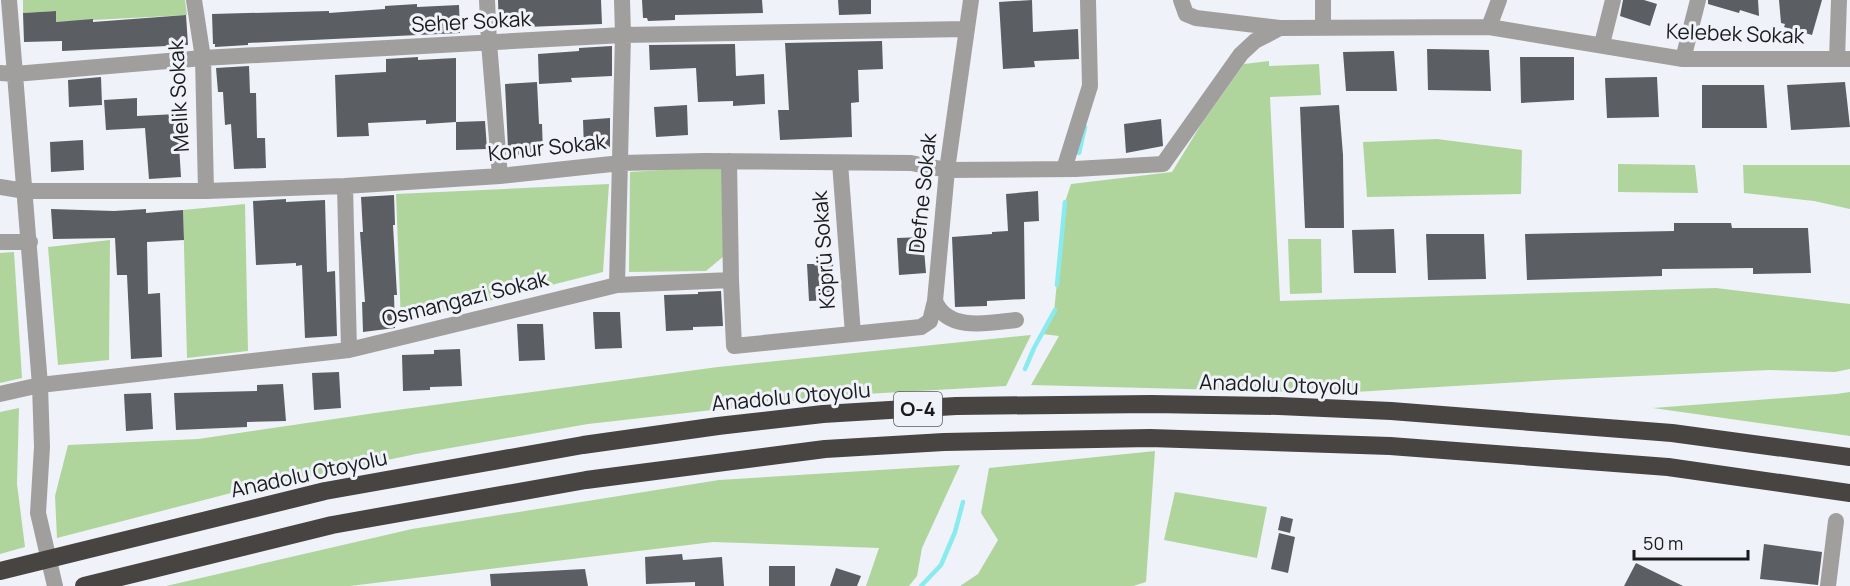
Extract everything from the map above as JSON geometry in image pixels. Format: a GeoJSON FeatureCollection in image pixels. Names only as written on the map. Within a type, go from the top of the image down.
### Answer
{"type":"FeatureCollection","features":[{"type":"Feature","properties":{"kind":"highway","name":"Anadolu Otoyolu"},"geometry":{"type":"LineString","coordinates":[[0,571],[326,491],[583,445],[823,414],[956,406],[1151,404],[1391,411],[1661,432],[1850,456]]}},
{"type":"Feature","properties":{"kind":"highway","name":"O-4"},"geometry":{"type":"LineString","coordinates":[[84,586],[332,525],[494,495],[586,480],[825,449],[932,442],[1150,438],[1390,446],[1668,467],[1850,493]]}},
{"type":"Feature","properties":{"kind":"street"},"geometry":{"type":"LineString","coordinates":[[9,0],[7,74],[25,190],[40,385],[42,447],[38,513],[56,586]]}},
{"type":"Feature","properties":{"kind":"street","name":"Melik Sokak"},"geometry":{"type":"LineString","coordinates":[[194,0],[203,58],[206,191]]}},
{"type":"Feature","properties":{"kind":"street"},"geometry":{"type":"LineString","coordinates":[[487,0],[500,176]]}},
{"type":"Feature","properties":{"kind":"street"},"geometry":{"type":"LineString","coordinates":[[617,285],[621,163],[622,0]]}},
{"type":"Feature","properties":{"kind":"street","name":"Defne Sokak"},"geometry":{"type":"LineString","coordinates":[[935,302],[947,170],[971,0]]}},
{"type":"Feature","properties":{"kind":"street"},"geometry":{"type":"LineString","coordinates":[[1069,169],[1090,86],[1088,0]]}},
{"type":"Feature","properties":{"kind":"street"},"geometry":{"type":"LineString","coordinates":[[1181,0],[1186,14],[1196,18],[1280,28]]}},
{"type":"Feature","properties":{"kind":"street"},"geometry":{"type":"LineString","coordinates":[[1323,0],[1323,28]]}},
{"type":"Feature","properties":{"kind":"street"},"geometry":{"type":"LineString","coordinates":[[1489,27],[1499,0]]}},
{"type":"Feature","properties":{"kind":"street"},"geometry":{"type":"LineString","coordinates":[[1602,44],[1613,0]]}},
{"type":"Feature","properties":{"kind":"street"},"geometry":{"type":"LineString","coordinates":[[1683,58],[1698,0]]}},
{"type":"Feature","properties":{"kind":"street"},"geometry":{"type":"LineString","coordinates":[[1839,0],[1844,59]]}},
{"type":"Feature","properties":{"kind":"street","name":"Kelebek Sokak"},"geometry":{"type":"LineString","coordinates":[[1069,169],[1164,164],[1241,54],[1255,41],[1280,28],[1489,27],[1683,58],[1844,59]]}},
{"type":"Feature","properties":{"kind":"street","name":"Seher Sokak"},"geometry":{"type":"LineString","coordinates":[[7,74],[203,58],[623,35],[966,29]]}},
{"type":"Feature","properties":{"kind":"street"},"geometry":{"type":"LineString","coordinates":[[729,161],[731,280]]}},
{"type":"Feature","properties":{"kind":"street","name":"Konur Sokak"},"geometry":{"type":"LineString","coordinates":[[0,187],[25,190],[206,191],[345,186],[500,176],[621,163],[729,161],[911,163],[947,170],[1069,169]]}},
{"type":"Feature","properties":{"kind":"street","name":"Köprü Sokak"},"geometry":{"type":"LineString","coordinates":[[840,163],[852,334]]}},
{"type":"Feature","properties":{"kind":"street"},"geometry":{"type":"LineString","coordinates":[[345,186],[349,350]]}},
{"type":"Feature","properties":{"kind":"street"},"geometry":{"type":"LineString","coordinates":[[0,242],[30,242]]}},
{"type":"Feature","properties":{"kind":"street","name":"Köprü Sokak"},"geometry":{"type":"LineString","coordinates":[[731,280],[734,346],[921,327],[930,321],[935,302]]}},
{"type":"Feature","properties":{"kind":"street","name":"Osmangazi Sokak"},"geometry":{"type":"LineString","coordinates":[[0,394],[40,385],[349,350],[617,285],[731,280]]}},
{"type":"Feature","properties":{"kind":"street"},"geometry":{"type":"LineString","coordinates":[[935,302],[939,312],[954,321],[982,324],[1016,320]]}},
{"type":"Feature","properties":{"kind":"street"},"geometry":{"type":"LineString","coordinates":[[1828,586],[1836,521]]}},
{"type":"Feature","properties":{"kind":"green space"},"geometry":{"type":"Polygon","coordinates":[[[23,0],[185,0],[187,15],[56,22],[55,11],[23,13],[23,0]]]}},
{"type":"Feature","properties":{"kind":"green space"},"geometry":{"type":"Polygon","coordinates":[[[1269,61],[1269,66],[1319,64],[1321,95],[1270,97],[1280,301],[1716,288],[1850,304],[1850,369],[1835,372],[1769,370],[1553,380],[1338,393],[1031,385],[1059,336],[1042,334],[1054,312],[1065,202],[1071,184],[1172,172],[1202,123],[1244,64],[1269,61]]]}},
{"type":"Feature","properties":{"kind":"green space"},"geometry":{"type":"Polygon","coordinates":[[[1437,139],[1522,150],[1521,194],[1367,197],[1363,142],[1437,139]]]}},
{"type":"Feature","properties":{"kind":"green space"},"geometry":{"type":"Polygon","coordinates":[[[1618,164],[1695,165],[1698,193],[1618,192],[1618,164]]]}},
{"type":"Feature","properties":{"kind":"green space"},"geometry":{"type":"Polygon","coordinates":[[[1743,165],[1850,165],[1850,209],[1814,201],[1744,193],[1743,165]]]}},
{"type":"Feature","properties":{"kind":"green space"},"geometry":{"type":"Polygon","coordinates":[[[723,166],[724,256],[706,271],[629,272],[630,172],[723,166]]]}},
{"type":"Feature","properties":{"kind":"green space"},"geometry":{"type":"Polygon","coordinates":[[[609,184],[603,272],[401,323],[396,194],[609,184]]]}},
{"type":"Feature","properties":{"kind":"green space"},"geometry":{"type":"Polygon","coordinates":[[[245,204],[248,351],[187,358],[183,210],[245,204]]]}},
{"type":"Feature","properties":{"kind":"green space"},"geometry":{"type":"Polygon","coordinates":[[[1288,239],[1321,239],[1322,293],[1290,294],[1288,239]]]}},
{"type":"Feature","properties":{"kind":"green space"},"geometry":{"type":"Polygon","coordinates":[[[110,240],[109,360],[58,365],[48,247],[110,240]]]}},
{"type":"Feature","properties":{"kind":"green space"},"geometry":{"type":"Polygon","coordinates":[[[14,252],[22,378],[0,383],[0,253],[14,252]]]}},
{"type":"Feature","properties":{"kind":"green space"},"geometry":{"type":"Polygon","coordinates":[[[1031,335],[1006,386],[848,395],[588,424],[416,454],[235,492],[57,538],[55,496],[68,445],[198,439],[718,367],[1031,335]]]}},
{"type":"Feature","properties":{"kind":"green space"},"geometry":{"type":"Polygon","coordinates":[[[1850,392],[1850,436],[1653,408],[1836,394],[1850,392]]]}},
{"type":"Feature","properties":{"kind":"green space"},"geometry":{"type":"Polygon","coordinates":[[[19,408],[17,484],[25,547],[0,554],[0,412],[19,408]]]}},
{"type":"Feature","properties":{"kind":"green space"},"geometry":{"type":"Polygon","coordinates":[[[1155,451],[1146,582],[1133,586],[960,586],[978,574],[998,540],[981,513],[989,468],[1155,451]]]}},
{"type":"Feature","properties":{"kind":"green space"},"geometry":{"type":"Polygon","coordinates":[[[960,465],[922,548],[917,576],[909,586],[866,586],[879,548],[713,542],[350,586],[166,586],[412,529],[719,480],[960,465]]]}},
{"type":"Feature","properties":{"kind":"green space"},"geometry":{"type":"Polygon","coordinates":[[[1175,492],[1267,507],[1257,558],[1164,540],[1175,492]]]}},
{"type":"Feature","properties":{"kind":"building"},"geometry":{"type":"Polygon","coordinates":[[[498,0],[601,0],[602,24],[499,28],[498,0]]]}},
{"type":"Feature","properties":{"kind":"building"},"geometry":{"type":"Polygon","coordinates":[[[642,0],[762,0],[763,13],[675,15],[675,20],[648,21],[647,18],[643,18],[642,0]]]}},
{"type":"Feature","properties":{"kind":"building"},"geometry":{"type":"Polygon","coordinates":[[[838,0],[871,0],[871,14],[839,15],[838,0]]]}},
{"type":"Feature","properties":{"kind":"building"},"geometry":{"type":"Polygon","coordinates":[[[1032,0],[1033,32],[1078,29],[1079,59],[1034,61],[1035,67],[1003,69],[999,2],[1032,0]]]}},
{"type":"Feature","properties":{"kind":"building"},"geometry":{"type":"Polygon","coordinates":[[[1623,0],[1644,0],[1657,4],[1650,26],[1620,16],[1623,0]]]}},
{"type":"Feature","properties":{"kind":"building"},"geometry":{"type":"Polygon","coordinates":[[[1708,0],[1758,0],[1759,16],[1708,4],[1708,0]]]}},
{"type":"Feature","properties":{"kind":"building"},"geometry":{"type":"Polygon","coordinates":[[[1779,0],[1822,0],[1812,35],[1784,27],[1785,24],[1781,23],[1779,0]]]}},
{"type":"Feature","properties":{"kind":"building"},"geometry":{"type":"Polygon","coordinates":[[[417,4],[417,7],[459,5],[460,33],[248,43],[248,45],[215,47],[213,44],[212,14],[329,11],[329,13],[417,4]]]}},
{"type":"Feature","properties":{"kind":"building"},"geometry":{"type":"Polygon","coordinates":[[[56,11],[56,22],[93,19],[93,22],[186,15],[188,45],[62,51],[62,41],[24,42],[23,13],[56,11]]]}},
{"type":"Feature","properties":{"kind":"building"},"geometry":{"type":"Polygon","coordinates":[[[882,41],[883,69],[858,70],[859,102],[851,103],[852,137],[780,140],[778,110],[789,110],[785,43],[882,41]]]}},
{"type":"Feature","properties":{"kind":"building"},"geometry":{"type":"Polygon","coordinates":[[[735,44],[736,76],[764,74],[765,104],[733,106],[733,101],[698,102],[696,68],[650,70],[649,45],[735,44]]]}},
{"type":"Feature","properties":{"kind":"building"},"geometry":{"type":"Polygon","coordinates":[[[612,46],[612,76],[571,78],[572,82],[539,84],[538,54],[612,46]]]}},
{"type":"Feature","properties":{"kind":"building"},"geometry":{"type":"Polygon","coordinates":[[[1427,49],[1489,50],[1491,91],[1428,90],[1427,49]]]}},
{"type":"Feature","properties":{"kind":"building"},"geometry":{"type":"Polygon","coordinates":[[[1394,51],[1397,91],[1346,91],[1343,52],[1394,51]]]}},
{"type":"Feature","properties":{"kind":"building"},"geometry":{"type":"Polygon","coordinates":[[[418,57],[418,60],[456,58],[456,122],[426,124],[426,120],[368,123],[369,136],[337,137],[335,75],[386,72],[386,59],[418,57]]]}},
{"type":"Feature","properties":{"kind":"building"},"geometry":{"type":"Polygon","coordinates":[[[1520,57],[1574,57],[1574,100],[1521,103],[1520,57]]]}},
{"type":"Feature","properties":{"kind":"building"},"geometry":{"type":"Polygon","coordinates":[[[249,66],[250,93],[256,93],[257,138],[265,138],[266,168],[234,169],[231,124],[225,125],[223,92],[218,92],[216,68],[249,66]]]}},
{"type":"Feature","properties":{"kind":"building"},"geometry":{"type":"Polygon","coordinates":[[[101,77],[102,105],[69,107],[68,80],[101,77]]]}},
{"type":"Feature","properties":{"kind":"building"},"geometry":{"type":"Polygon","coordinates":[[[1657,77],[1659,117],[1607,118],[1605,78],[1657,77]]]}},
{"type":"Feature","properties":{"kind":"building"},"geometry":{"type":"Polygon","coordinates":[[[537,82],[543,154],[511,155],[511,148],[508,148],[505,84],[537,82]]]}},
{"type":"Feature","properties":{"kind":"building"},"geometry":{"type":"Polygon","coordinates":[[[1845,82],[1850,127],[1791,130],[1787,85],[1845,82]]]}},
{"type":"Feature","properties":{"kind":"building"},"geometry":{"type":"Polygon","coordinates":[[[1702,85],[1764,85],[1767,128],[1702,128],[1702,85]]]}},
{"type":"Feature","properties":{"kind":"building"},"geometry":{"type":"Polygon","coordinates":[[[137,98],[137,116],[177,114],[181,177],[149,179],[145,128],[106,130],[104,100],[137,98]]]}},
{"type":"Feature","properties":{"kind":"building"},"geometry":{"type":"Polygon","coordinates":[[[687,105],[688,135],[656,137],[654,107],[687,105]]]}},
{"type":"Feature","properties":{"kind":"building"},"geometry":{"type":"Polygon","coordinates":[[[1339,105],[1343,155],[1344,228],[1305,228],[1300,107],[1339,105]]]}},
{"type":"Feature","properties":{"kind":"building"},"geometry":{"type":"Polygon","coordinates":[[[610,118],[610,148],[584,149],[583,120],[610,118]]]}},
{"type":"Feature","properties":{"kind":"building"},"geometry":{"type":"Polygon","coordinates":[[[1161,119],[1163,146],[1126,153],[1124,124],[1161,119]]]}},
{"type":"Feature","properties":{"kind":"building"},"geometry":{"type":"Polygon","coordinates":[[[485,121],[487,149],[456,150],[456,122],[485,121]]]}},
{"type":"Feature","properties":{"kind":"building"},"geometry":{"type":"Polygon","coordinates":[[[83,140],[84,170],[51,172],[50,142],[83,140]]]}},
{"type":"Feature","properties":{"kind":"building"},"geometry":{"type":"Polygon","coordinates":[[[1038,191],[1039,221],[1024,222],[1025,299],[987,301],[987,306],[955,307],[952,237],[1008,231],[1006,194],[1038,191]]]}},
{"type":"Feature","properties":{"kind":"building"},"geometry":{"type":"Polygon","coordinates":[[[394,195],[395,225],[393,225],[397,295],[394,295],[395,328],[363,332],[362,302],[365,302],[360,232],[363,232],[361,197],[394,195]]]}},
{"type":"Feature","properties":{"kind":"building"},"geometry":{"type":"Polygon","coordinates":[[[286,199],[286,202],[325,200],[327,272],[335,271],[337,336],[305,338],[302,265],[296,266],[296,263],[256,265],[253,201],[286,199]]]}},
{"type":"Feature","properties":{"kind":"building"},"geometry":{"type":"Polygon","coordinates":[[[51,209],[114,211],[146,209],[146,213],[183,210],[184,240],[147,242],[148,294],[160,293],[162,357],[131,359],[127,275],[117,275],[115,238],[53,239],[51,209]]]}},
{"type":"Feature","properties":{"kind":"building"},"geometry":{"type":"Polygon","coordinates":[[[1674,223],[1731,223],[1732,228],[1808,228],[1811,273],[1753,274],[1753,268],[1662,269],[1662,276],[1527,280],[1525,234],[1674,231],[1674,223]]]}},
{"type":"Feature","properties":{"kind":"building"},"geometry":{"type":"Polygon","coordinates":[[[1394,229],[1396,273],[1354,273],[1352,230],[1394,229]]]}},
{"type":"Feature","properties":{"kind":"building"},"geometry":{"type":"Polygon","coordinates":[[[1426,234],[1484,234],[1486,279],[1428,280],[1426,234]]]}},
{"type":"Feature","properties":{"kind":"building"},"geometry":{"type":"Polygon","coordinates":[[[923,237],[926,273],[899,275],[897,238],[923,237]]]}},
{"type":"Feature","properties":{"kind":"building"},"geometry":{"type":"Polygon","coordinates":[[[807,264],[833,264],[835,300],[809,301],[807,264]]]}},
{"type":"Feature","properties":{"kind":"building"},"geometry":{"type":"Polygon","coordinates":[[[721,291],[723,326],[666,331],[664,295],[721,291]]]}},
{"type":"Feature","properties":{"kind":"building"},"geometry":{"type":"Polygon","coordinates":[[[593,312],[620,312],[622,348],[595,349],[593,312]]]}},
{"type":"Feature","properties":{"kind":"building"},"geometry":{"type":"Polygon","coordinates":[[[517,324],[543,324],[545,360],[519,361],[517,324]]]}},
{"type":"Feature","properties":{"kind":"building"},"geometry":{"type":"Polygon","coordinates":[[[460,349],[462,386],[403,391],[402,355],[434,354],[434,350],[460,349]]]}},
{"type":"Feature","properties":{"kind":"building"},"geometry":{"type":"Polygon","coordinates":[[[339,372],[341,408],[314,410],[312,373],[339,372]]]}},
{"type":"Feature","properties":{"kind":"building"},"geometry":{"type":"Polygon","coordinates":[[[283,384],[286,421],[247,422],[247,427],[176,430],[174,393],[257,391],[257,385],[283,384]]]}},
{"type":"Feature","properties":{"kind":"building"},"geometry":{"type":"Polygon","coordinates":[[[151,393],[153,429],[126,431],[124,394],[151,393]]]}},
{"type":"Feature","properties":{"kind":"building"},"geometry":{"type":"Polygon","coordinates":[[[1281,516],[1293,519],[1290,533],[1278,530],[1281,516]]]}},
{"type":"Feature","properties":{"kind":"building"},"geometry":{"type":"Polygon","coordinates":[[[1279,533],[1295,537],[1288,573],[1271,569],[1279,533]]]}},
{"type":"Feature","properties":{"kind":"building"},"geometry":{"type":"Polygon","coordinates":[[[1764,544],[1822,552],[1818,585],[1760,579],[1764,544]]]}},
{"type":"Feature","properties":{"kind":"building"},"geometry":{"type":"Polygon","coordinates":[[[682,554],[683,560],[722,557],[724,586],[695,586],[695,582],[646,584],[645,557],[682,554]]]}},
{"type":"Feature","properties":{"kind":"building"},"geometry":{"type":"Polygon","coordinates":[[[1636,563],[1683,586],[1624,586],[1636,563]]]}},
{"type":"Feature","properties":{"kind":"building"},"geometry":{"type":"Polygon","coordinates":[[[769,566],[795,566],[795,586],[769,586],[769,566]]]}},
{"type":"Feature","properties":{"kind":"building"},"geometry":{"type":"Polygon","coordinates":[[[836,568],[861,576],[857,586],[830,586],[836,568]]]}},
{"type":"Feature","properties":{"kind":"building"},"geometry":{"type":"Polygon","coordinates":[[[585,569],[588,586],[491,586],[490,574],[585,569]]]}},
{"type":"Feature","properties":{"kind":"waterway"},"geometry":{"type":"LineString","coordinates":[[1079,153],[1085,127]]}},
{"type":"Feature","properties":{"kind":"waterway"},"geometry":{"type":"LineString","coordinates":[[1057,285],[1065,202]]}},
{"type":"Feature","properties":{"kind":"waterway"},"geometry":{"type":"LineString","coordinates":[[1025,369],[1055,310]]}},
{"type":"Feature","properties":{"kind":"waterway"},"geometry":{"type":"LineString","coordinates":[[921,586],[941,565],[955,532],[963,502]]}}]}
